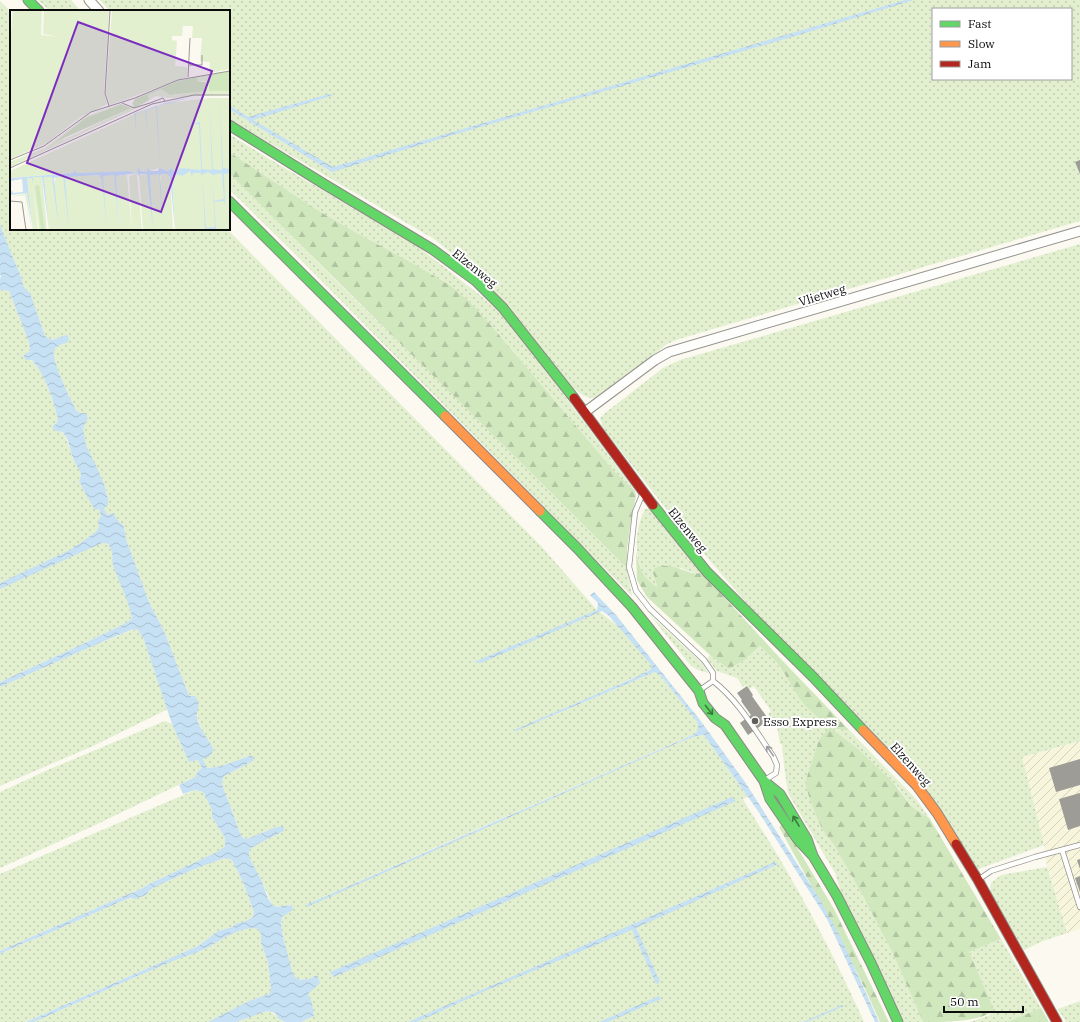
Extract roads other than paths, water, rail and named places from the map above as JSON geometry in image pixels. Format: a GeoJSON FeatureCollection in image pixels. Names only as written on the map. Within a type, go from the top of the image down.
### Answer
{"type":"FeatureCollection","features":[{"type":"Feature","properties":{"kind":"street"},"geometry":{"type":"LineString","coordinates":[[28,0],[38,10]]}},
{"type":"Feature","properties":{"kind":"street"},"geometry":{"type":"LineString","coordinates":[[89,0],[98,10]]}},
{"type":"Feature","properties":{"kind":"street","name":"Elzenweg"},"geometry":{"type":"LineString","coordinates":[[230,126],[432,249],[476,281],[503,308],[585,412],[643,493],[707,572],[813,678],[916,786],[937,813],[978,880],[1057,1022]]}},
{"type":"Feature","properties":{"kind":"street"},"geometry":{"type":"LineString","coordinates":[[230,202],[511,482],[632,607],[699,691],[703,703],[715,718],[725,725],[764,781],[780,794],[807,839],[813,856],[837,896],[871,963],[898,1022]]}},
{"type":"Feature","properties":{"kind":"street","name":"Vlietweg"},"geometry":{"type":"LineString","coordinates":[[585,412],[655,360],[670,352],[1080,230]]}},
{"type":"Feature","properties":{"kind":"street"},"geometry":{"type":"LineString","coordinates":[[699,691],[710,696]]}},
{"type":"Feature","properties":{"kind":"street"},"geometry":{"type":"LineString","coordinates":[[722,712],[725,725]]}},
{"type":"Feature","properties":{"kind":"lane"},"geometry":{"type":"LineString","coordinates":[[643,493],[636,512],[629,567],[636,591],[650,609],[704,660],[713,673],[713,681]]}},
{"type":"Feature","properties":{"kind":"lane"},"geometry":{"type":"LineString","coordinates":[[699,691],[705,685],[713,681]]}},
{"type":"Feature","properties":{"kind":"lane"},"geometry":{"type":"LineString","coordinates":[[713,681],[723,689],[740,709],[773,756],[777,764],[776,774],[764,781]]}},
{"type":"Feature","properties":{"kind":"lane"},"geometry":{"type":"LineString","coordinates":[[978,880],[991,871],[1035,856],[1080,845]]}},
{"type":"Feature","properties":{"kind":"lane"},"geometry":{"type":"LineString","coordinates":[[1062,850],[1080,907]]}},
{"type":"Feature","properties":{"kind":"water"},"geometry":{"type":"Polygon","coordinates":[[[905,0],[914,0],[792,37],[446,137],[332,172],[230,110],[230,106],[248,117],[329,94],[334,95],[253,120],[333,167],[905,0]]]}},
{"type":"Feature","properties":{"kind":"water"},"geometry":{"type":"Polygon","coordinates":[[[0,224],[24,287],[30,293],[45,336],[52,340],[66,335],[68,336],[68,342],[58,346],[54,350],[55,362],[76,410],[80,413],[85,413],[88,418],[83,428],[86,445],[104,484],[108,505],[104,508],[107,515],[113,513],[124,527],[126,539],[149,602],[164,631],[188,693],[190,696],[195,696],[197,699],[198,722],[214,750],[209,757],[203,759],[206,766],[208,768],[222,766],[252,756],[254,758],[253,761],[226,775],[222,781],[240,833],[243,838],[247,839],[283,826],[284,831],[256,845],[250,849],[249,854],[272,904],[276,907],[292,905],[293,910],[282,917],[281,923],[283,937],[295,977],[300,980],[309,979],[317,975],[320,983],[308,994],[312,1002],[314,1016],[301,1022],[285,1022],[278,1018],[275,1013],[267,1011],[236,1022],[208,1022],[249,1001],[269,994],[271,990],[268,962],[261,943],[261,934],[258,929],[252,928],[237,932],[203,950],[172,961],[34,1022],[26,1022],[198,946],[218,931],[232,927],[237,923],[244,922],[253,917],[254,912],[243,882],[232,860],[225,858],[197,868],[159,885],[150,890],[146,895],[135,899],[131,898],[122,901],[0,954],[0,951],[139,890],[219,851],[225,846],[225,838],[212,817],[212,810],[203,792],[195,790],[183,794],[179,785],[195,777],[198,771],[202,768],[198,760],[189,762],[172,724],[144,640],[138,630],[131,630],[0,687],[0,682],[70,650],[132,619],[131,612],[113,565],[111,550],[106,543],[102,543],[0,589],[0,583],[70,550],[96,532],[99,527],[98,521],[101,516],[99,509],[95,510],[79,481],[81,475],[72,455],[66,436],[59,431],[55,431],[52,426],[56,424],[58,419],[48,388],[37,366],[32,360],[26,360],[23,356],[30,351],[29,342],[9,291],[0,290],[0,224]]]}},
{"type":"Feature","properties":{"kind":"water"},"geometry":{"type":"Polygon","coordinates":[[[594,592],[616,615],[700,720],[745,782],[819,898],[842,940],[879,1022],[875,1022],[827,919],[758,811],[704,735],[682,741],[307,907],[306,905],[695,734],[698,730],[698,723],[660,675],[655,672],[516,731],[512,731],[650,670],[652,666],[609,616],[602,611],[481,663],[474,662],[597,610],[598,603],[590,595],[594,592]]]}},
{"type":"Feature","properties":{"kind":"water"},"geometry":{"type":"Polygon","coordinates":[[[732,797],[736,801],[334,977],[330,972],[732,797]]]}},
{"type":"Feature","properties":{"kind":"water"},"geometry":{"type":"Polygon","coordinates":[[[775,862],[778,864],[636,928],[660,982],[656,984],[632,930],[485,991],[417,1022],[408,1022],[775,862]]]}},
{"type":"Feature","properties":{"kind":"water"},"geometry":{"type":"Polygon","coordinates":[[[659,996],[661,999],[608,1022],[599,1022],[659,996]]]}},
{"type":"Feature","properties":{"kind":"water"},"geometry":{"type":"Polygon","coordinates":[[[842,1005],[844,1006],[807,1022],[803,1022],[842,1005]]]}},
{"type":"Feature","properties":{"kind":"place","name":"Esso Express"},"geometry":{"type":"Point","coordinates":[755,721]}}]}
